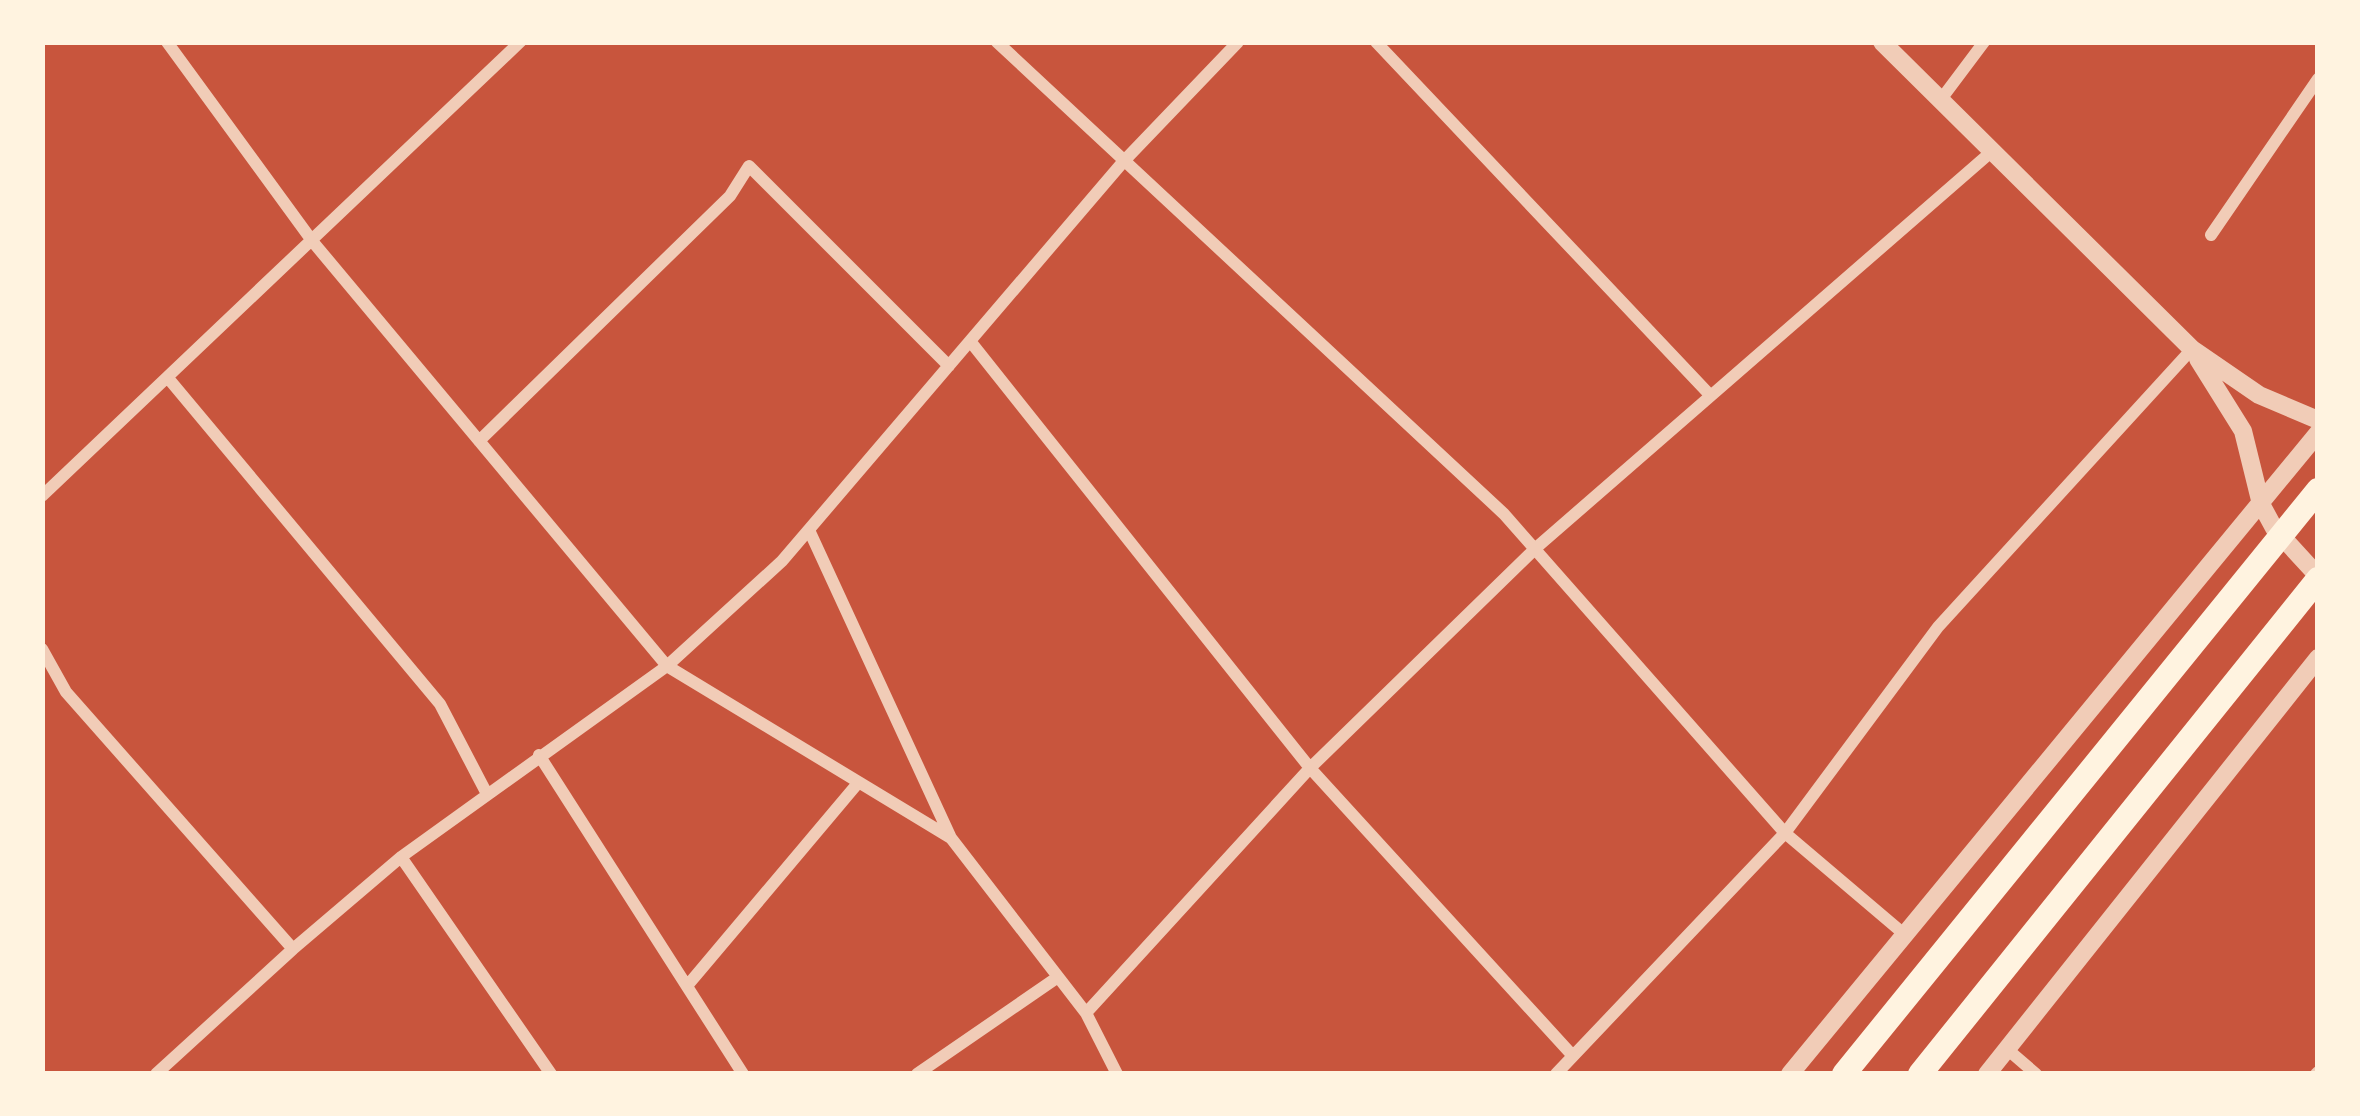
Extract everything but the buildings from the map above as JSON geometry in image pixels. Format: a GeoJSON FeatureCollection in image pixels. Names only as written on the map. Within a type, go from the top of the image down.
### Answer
{"type":"FeatureCollection","features":[{"type":"Feature","properties":{"kind":"highway"},"geometry":{"type":"LineString","coordinates":[[1844,1074],[2318,490]]}},
{"type":"Feature","properties":{"kind":"highway"},"geometry":{"type":"LineString","coordinates":[[1920,1074],[2318,577]]}},
{"type":"Feature","properties":{"kind":"street"},"geometry":{"type":"LineString","coordinates":[[167,42],[313,242],[667,666],[951,838]]}},
{"type":"Feature","properties":{"kind":"street"},"geometry":{"type":"LineString","coordinates":[[42,496],[520,42]]}},
{"type":"Feature","properties":{"kind":"street"},"geometry":{"type":"LineString","coordinates":[[997,42],[1537,547],[1785,833],[1904,934]]}},
{"type":"Feature","properties":{"kind":"street"},"geometry":{"type":"LineString","coordinates":[[156,1074],[401,857],[667,666],[782,561],[1124,162],[1238,42]]}},
{"type":"Feature","properties":{"kind":"street"},"geometry":{"type":"LineString","coordinates":[[1376,42],[1710,395]]}},
{"type":"Feature","properties":{"kind":"street"},"geometry":{"type":"LineString","coordinates":[[1882,42],[2192,350],[2259,395],[2318,420]]}},
{"type":"Feature","properties":{"kind":"street"},"geometry":{"type":"LineString","coordinates":[[1939,102],[1984,42]]}},
{"type":"Feature","properties":{"kind":"street"},"geometry":{"type":"LineString","coordinates":[[2211,235],[2318,79]]}},
{"type":"Feature","properties":{"kind":"street"},"geometry":{"type":"LineString","coordinates":[[1086,1013],[1310,768],[1537,547],[1990,153]]}},
{"type":"Feature","properties":{"kind":"street"},"geometry":{"type":"LineString","coordinates":[[478,441],[730,196],[749,166],[949,366]]}},
{"type":"Feature","properties":{"kind":"street"},"geometry":{"type":"LineString","coordinates":[[970,341],[1310,768],[1573,1056]]}},
{"type":"Feature","properties":{"kind":"street"},"geometry":{"type":"LineString","coordinates":[[2192,350],[2243,431],[2261,504],[2274,528],[2318,577]]}},
{"type":"Feature","properties":{"kind":"street"},"geometry":{"type":"LineString","coordinates":[[1556,1074],[1785,833],[1938,627],[2192,350]]}},
{"type":"Feature","properties":{"kind":"street"},"geometry":{"type":"LineString","coordinates":[[168,378],[440,704],[487,794]]}},
{"type":"Feature","properties":{"kind":"street"},"geometry":{"type":"LineString","coordinates":[[1790,1074],[2318,433]]}},
{"type":"Feature","properties":{"kind":"street"},"geometry":{"type":"LineString","coordinates":[[809,530],[951,838],[1086,1013],[1117,1074]]}},
{"type":"Feature","properties":{"kind":"street"},"geometry":{"type":"LineString","coordinates":[[42,649],[66,692],[292,949]]}},
{"type":"Feature","properties":{"kind":"street"},"geometry":{"type":"LineString","coordinates":[[1987,1074],[2318,658]]}},
{"type":"Feature","properties":{"kind":"street"},"geometry":{"type":"LineString","coordinates":[[539,755],[742,1074]]}},
{"type":"Feature","properties":{"kind":"street"},"geometry":{"type":"LineString","coordinates":[[687,986],[858,782]]}},
{"type":"Feature","properties":{"kind":"street"},"geometry":{"type":"LineString","coordinates":[[401,857],[550,1074]]}},
{"type":"Feature","properties":{"kind":"street"},"geometry":{"type":"LineString","coordinates":[[917,1074],[1058,977]]}},
{"type":"Feature","properties":{"kind":"street"},"geometry":{"type":"LineString","coordinates":[[2007,1049],[2036,1074]]}}]}
